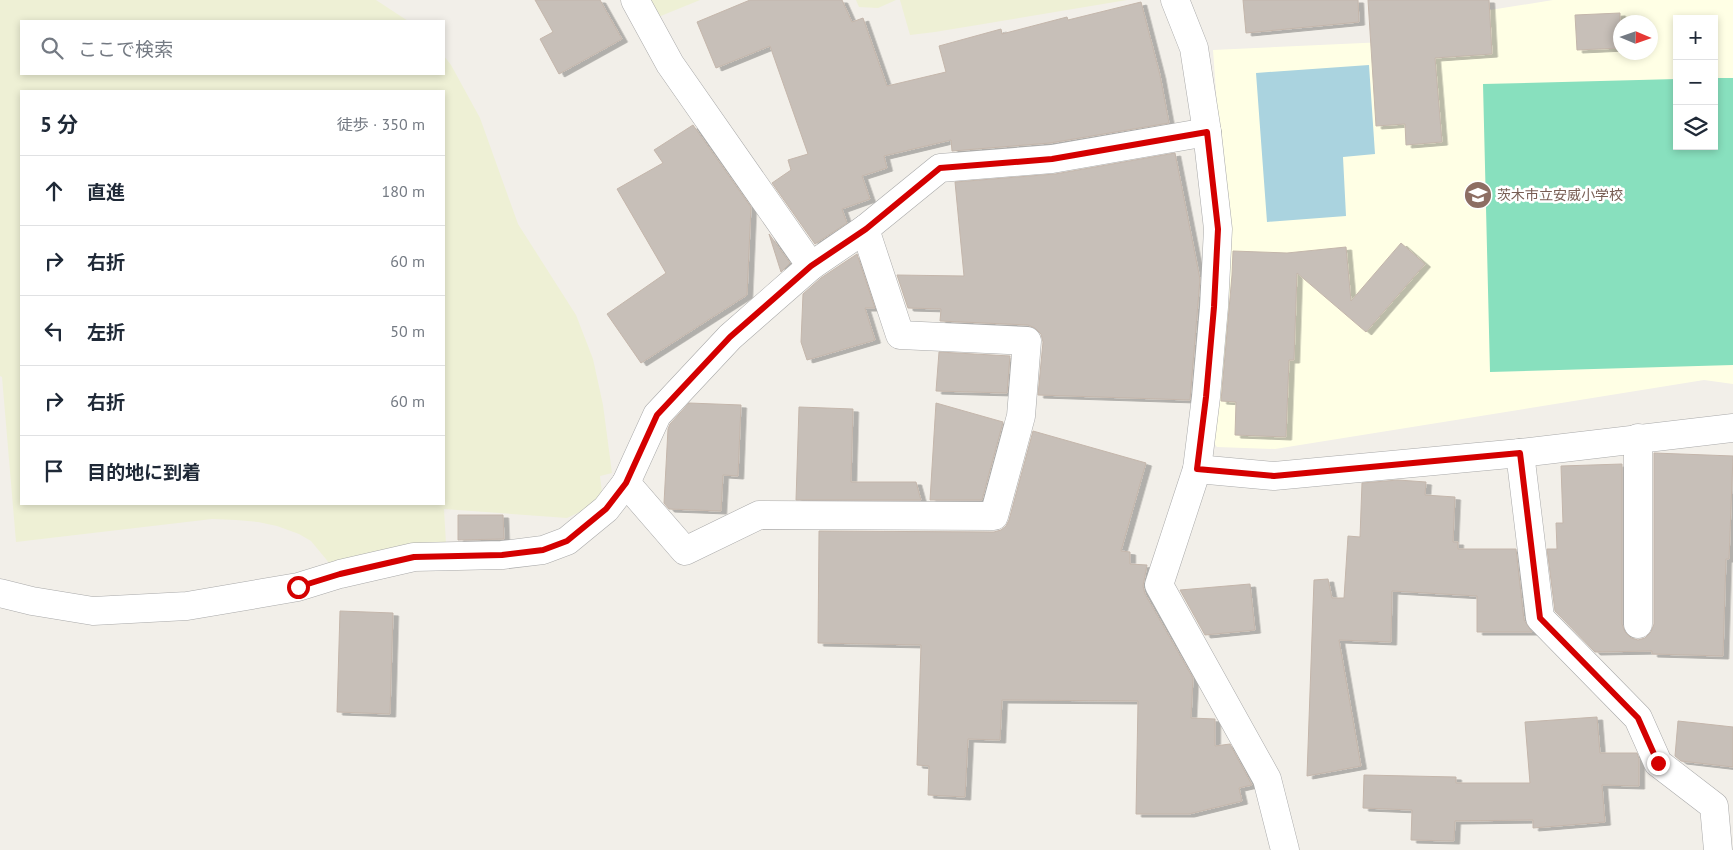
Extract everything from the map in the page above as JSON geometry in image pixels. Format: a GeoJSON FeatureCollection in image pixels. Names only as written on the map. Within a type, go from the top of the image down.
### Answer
{"type":"FeatureCollection","features":[{"type":"Feature","properties":{"kind":"street"},"geometry":{"type":"LineString","coordinates":[[635,0],[670,64],[811,266]]}},
{"type":"Feature","properties":{"kind":"street"},"geometry":{"type":"LineString","coordinates":[[1175,0],[1194,48],[1207,132],[1218,229],[1214,316],[1197,469],[1159,585],[1267,779],[1285,850]]}},
{"type":"Feature","properties":{"kind":"street"},"geometry":{"type":"LineString","coordinates":[[0,593],[32,601],[93,611],[187,606],[298,587],[340,574],[414,557],[502,555],[543,550],[567,541],[606,509],[626,483],[657,415],[730,337],[811,266],[866,229],[940,168],[1052,159],[1207,132]]}},
{"type":"Feature","properties":{"kind":"street"},"geometry":{"type":"LineString","coordinates":[[626,483],[685,551],[759,515],[994,516],[1021,416],[1026,341],[900,335],[866,229]]}},
{"type":"Feature","properties":{"kind":"street"},"geometry":{"type":"LineString","coordinates":[[1197,469],[1274,476],[1520,453],[1733,428]]}},
{"type":"Feature","properties":{"kind":"street"},"geometry":{"type":"LineString","coordinates":[[1638,438],[1638,624]]}},
{"type":"Feature","properties":{"kind":"street"},"geometry":{"type":"LineString","coordinates":[[1520,453],[1540,618],[1638,718],[1658,763],[1724,803],[1718,850]]}},
{"type":"Feature","properties":{"kind":"shaded area"},"geometry":{"type":"Polygon","coordinates":[[[0,0],[376,0],[406,20],[20,20],[20,75],[445,75],[445,57],[480,118],[518,224],[576,315],[593,359],[603,405],[612,473],[600,476],[603,501],[567,518],[444,509],[446,544],[330,564],[311,541],[299,534],[277,526],[236,520],[212,519],[16,542],[2,377],[0,376],[0,0]]]}},
{"type":"Feature","properties":{"kind":"shaded area"},"geometry":{"type":"Polygon","coordinates":[[[637,0],[700,0],[646,22],[637,0]]]}},
{"type":"Feature","properties":{"kind":"shaded area"},"geometry":{"type":"Polygon","coordinates":[[[856,0],[896,0],[878,8],[859,7],[856,0]]]}},
{"type":"Feature","properties":{"kind":"shaded area"},"geometry":{"type":"Polygon","coordinates":[[[900,0],[1127,0],[910,35],[900,0]]]}},
{"type":"Feature","properties":{"kind":"shaded area","name":"茨木市立安威小学校"},"geometry":{"type":"Polygon","coordinates":[[[1553,0],[1733,0],[1733,384],[1704,380],[1275,449],[1217,447],[1210,439],[1227,243],[1213,50],[1451,39],[1453,16],[1553,0]]]}},
{"type":"Feature","properties":{"kind":"green space"},"geometry":{"type":"Polygon","coordinates":[[[1718,78],[1733,78],[1733,365],[1490,372],[1483,84],[1673,79],[1673,150],[1718,150],[1718,78]]]}},
{"type":"Feature","properties":{"kind":"water"},"geometry":{"type":"Polygon","coordinates":[[[1369,65],[1375,154],[1343,157],[1346,216],[1267,222],[1256,73],[1369,65]]]}},
{"type":"Feature","properties":{"kind":"building"},"geometry":{"type":"Polygon","coordinates":[[[535,0],[600,0],[622,39],[559,74],[540,39],[553,32],[535,0]]]}},
{"type":"Feature","properties":{"kind":"building"},"geometry":{"type":"Polygon","coordinates":[[[750,0],[842,0],[852,22],[863,18],[887,86],[946,72],[939,46],[1001,29],[1002,34],[1067,17],[1068,20],[1141,2],[1160,75],[1169,123],[1050,143],[952,151],[951,140],[884,156],[887,168],[862,176],[870,199],[842,209],[847,223],[815,244],[772,183],[791,170],[788,160],[808,154],[770,46],[716,68],[697,22],[750,0]]]}},
{"type":"Feature","properties":{"kind":"building"},"geometry":{"type":"Polygon","coordinates":[[[1243,0],[1358,0],[1359,22],[1246,33],[1243,0]]]}},
{"type":"Feature","properties":{"kind":"building"},"geometry":{"type":"Polygon","coordinates":[[[1368,0],[1489,0],[1492,54],[1435,58],[1442,142],[1406,145],[1405,124],[1376,126],[1368,0]]]}},
{"type":"Feature","properties":{"kind":"building"},"geometry":{"type":"Polygon","coordinates":[[[1620,13],[1620,15],[1613,15],[1613,48],[1577,50],[1575,15],[1620,13]]]}},
{"type":"Feature","properties":{"kind":"building"},"geometry":{"type":"Polygon","coordinates":[[[693,125],[751,207],[747,295],[641,363],[607,314],[666,273],[617,189],[663,163],[654,150],[693,125]]]}},
{"type":"Feature","properties":{"kind":"building"},"geometry":{"type":"Polygon","coordinates":[[[1175,153],[1200,279],[1190,400],[1038,395],[1043,342],[1041,334],[1035,328],[1028,325],[940,321],[941,309],[908,308],[897,275],[964,276],[955,182],[1055,174],[1175,153]]]}},
{"type":"Feature","properties":{"kind":"building"},"geometry":{"type":"Polygon","coordinates":[[[769,234],[790,263],[781,272],[769,234]]]}},
{"type":"Feature","properties":{"kind":"building"},"geometry":{"type":"Polygon","coordinates":[[[1401,243],[1425,264],[1366,332],[1297,273],[1294,360],[1289,360],[1286,437],[1235,435],[1236,402],[1221,401],[1233,251],[1287,253],[1346,247],[1351,301],[1401,243]]]}},
{"type":"Feature","properties":{"kind":"building"},"geometry":{"type":"Polygon","coordinates":[[[857,254],[875,308],[865,308],[875,340],[807,360],[801,342],[803,294],[821,278],[857,254]]]}},
{"type":"Feature","properties":{"kind":"building"},"geometry":{"type":"Polygon","coordinates":[[[939,352],[1010,356],[1007,393],[936,391],[939,352]]]}},
{"type":"Feature","properties":{"kind":"building"},"geometry":{"type":"Polygon","coordinates":[[[689,403],[741,405],[738,476],[723,475],[721,511],[669,509],[664,503],[668,429],[670,424],[689,403]]]}},
{"type":"Feature","properties":{"kind":"building"},"geometry":{"type":"Polygon","coordinates":[[[936,403],[1003,422],[982,500],[930,500],[936,403]]]}},
{"type":"Feature","properties":{"kind":"building"},"geometry":{"type":"Polygon","coordinates":[[[799,407],[853,409],[851,482],[916,482],[921,500],[796,500],[799,407]]]}},
{"type":"Feature","properties":{"kind":"building"},"geometry":{"type":"Polygon","coordinates":[[[1033,431],[1146,463],[1121,551],[1130,552],[1130,564],[1147,565],[1143,586],[1145,594],[1193,678],[1191,718],[1215,719],[1215,746],[1230,744],[1252,785],[1239,788],[1242,801],[1189,814],[1136,814],[1138,701],[1002,700],[1000,740],[968,739],[965,797],[928,795],[929,766],[917,765],[921,645],[818,643],[819,531],[994,532],[1001,530],[1009,520],[1033,431]]]}},
{"type":"Feature","properties":{"kind":"building"},"geometry":{"type":"Polygon","coordinates":[[[1654,453],[1733,456],[1729,559],[1726,559],[1723,656],[1652,654],[1652,651],[1595,652],[1555,611],[1547,549],[1557,549],[1556,523],[1563,523],[1561,466],[1622,464],[1622,624],[1625,632],[1631,638],[1638,640],[1645,638],[1651,632],[1654,624],[1654,453]]]}},
{"type":"Feature","properties":{"kind":"building"},"geometry":{"type":"Polygon","coordinates":[[[1398,480],[1426,482],[1425,495],[1455,497],[1453,542],[1458,542],[1458,549],[1516,549],[1524,620],[1532,632],[1477,632],[1477,596],[1392,591],[1391,642],[1339,640],[1361,766],[1307,776],[1314,580],[1328,579],[1332,598],[1344,598],[1348,536],[1360,537],[1362,483],[1398,480]]]}},
{"type":"Feature","properties":{"kind":"building"},"geometry":{"type":"Polygon","coordinates":[[[458,515],[503,515],[504,539],[458,540],[458,515]]]}},
{"type":"Feature","properties":{"kind":"building"},"geometry":{"type":"Polygon","coordinates":[[[1250,584],[1255,630],[1205,635],[1180,590],[1250,584]]]}},
{"type":"Feature","properties":{"kind":"building"},"geometry":{"type":"Polygon","coordinates":[[[340,611],[393,613],[390,714],[337,712],[340,611]]]}},
{"type":"Feature","properties":{"kind":"building"},"geometry":{"type":"Polygon","coordinates":[[[1597,717],[1600,753],[1637,753],[1639,759],[1639,786],[1602,785],[1605,822],[1533,828],[1533,820],[1455,821],[1454,841],[1411,840],[1412,810],[1363,808],[1364,775],[1456,777],[1456,783],[1530,783],[1525,722],[1597,717]]]}},
{"type":"Feature","properties":{"kind":"building"},"geometry":{"type":"Polygon","coordinates":[[[1678,721],[1733,727],[1733,767],[1681,761],[1675,756],[1678,721]]]}},
{"type":"Feature","properties":{"kind":"place","name":"茨木市立安威小学校"},"geometry":{"type":"Point","coordinates":[1478,195]}},
{"type":"Feature","properties":{"kind":"route"},"geometry":{"type":"LineString","coordinates":[[298,587],[340,574],[414,557],[502,555],[543,550],[567,541],[606,509],[626,483],[657,415],[730,337],[811,266],[866,229],[940,168],[1052,159],[1207,132],[1218,229],[1214,307],[1197,469],[1274,476],[1520,453],[1540,618],[1638,718],[1658,763]]}}]}
